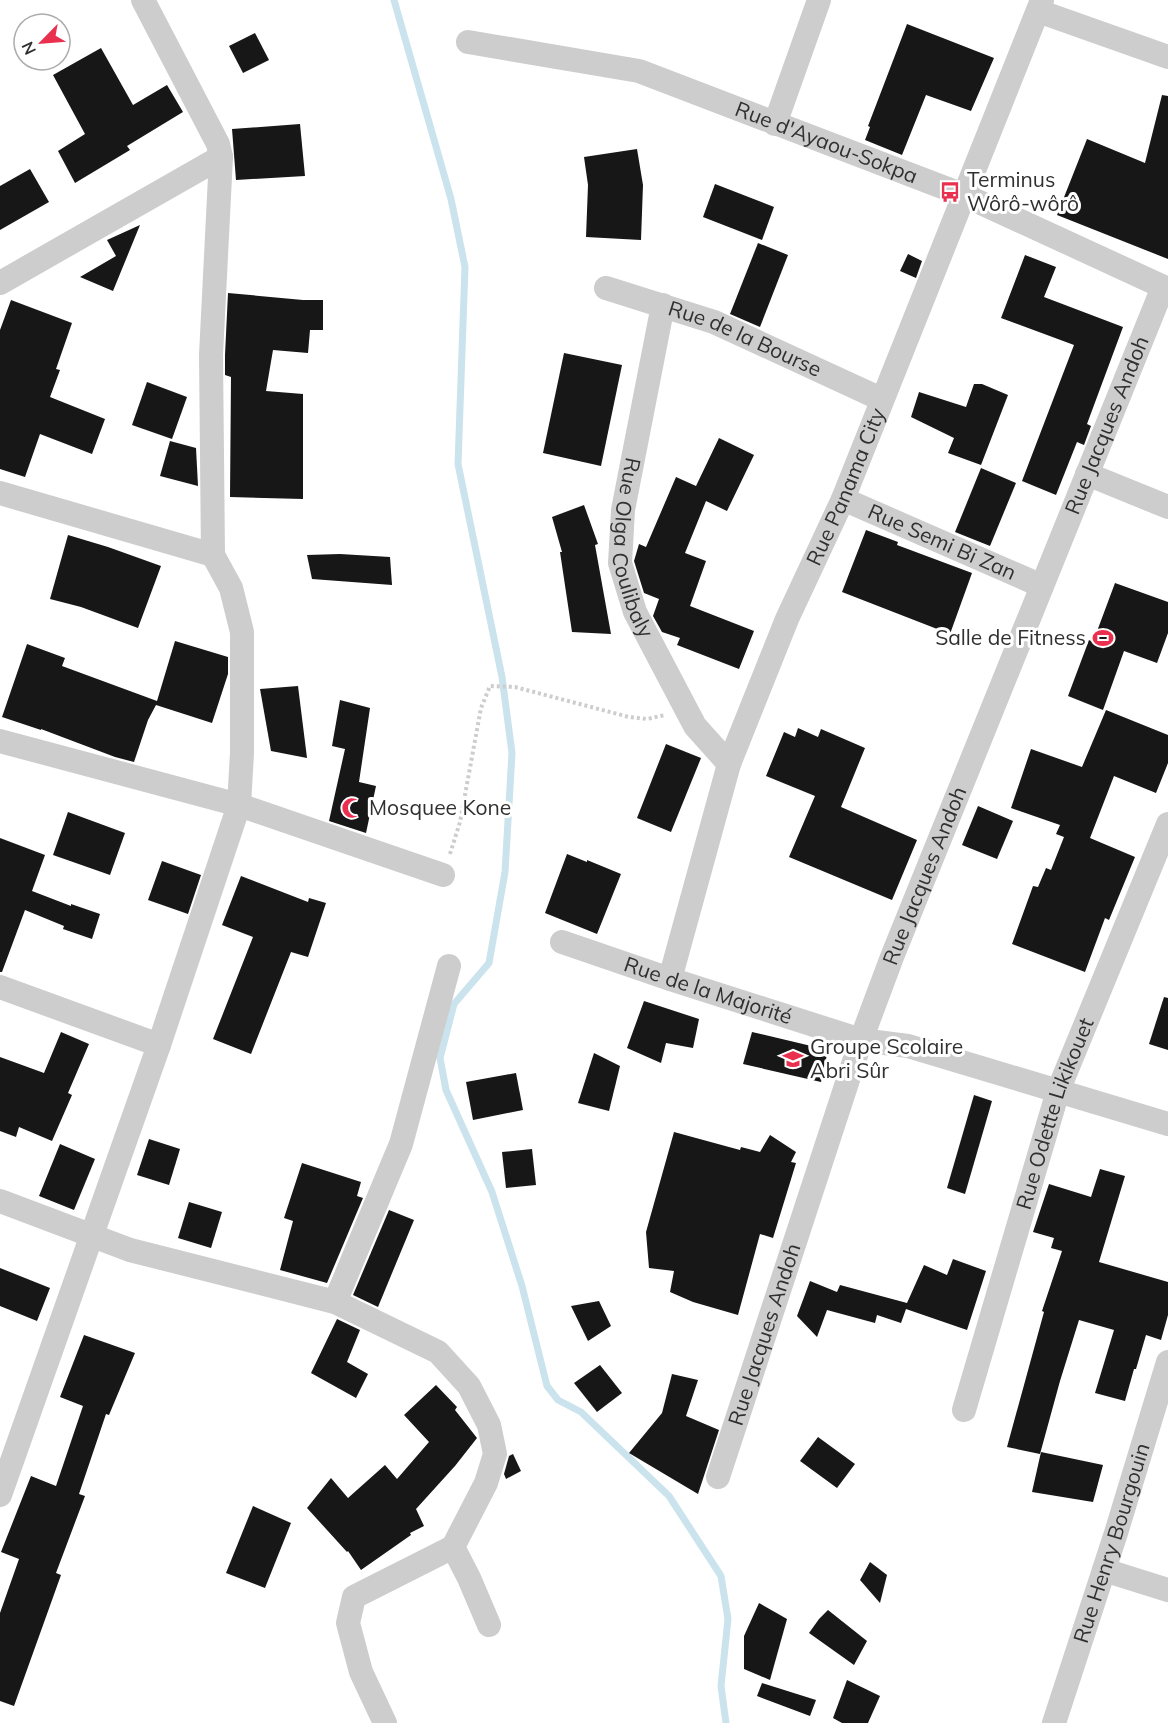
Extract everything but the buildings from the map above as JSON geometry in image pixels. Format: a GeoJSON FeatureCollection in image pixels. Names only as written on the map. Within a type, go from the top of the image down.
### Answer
{"type":"FeatureCollection","features":[{"type":"Feature","properties":{"kind":"street"},"geometry":{"type":"LineString","coordinates":[[0,1495],[159,1045],[239,805],[242,753],[242,632],[231,588],[213,555],[211,355],[221,157],[219,144],[143,0]]}},
{"type":"Feature","properties":{"kind":"street"},"geometry":{"type":"LineString","coordinates":[[775,124],[819,0]]}},
{"type":"Feature","properties":{"kind":"street"},"geometry":{"type":"LineString","coordinates":[[1040,5],[1168,57]]}},
{"type":"Feature","properties":{"kind":"street","name":"Rue Panama City"},"geometry":{"type":"LineString","coordinates":[[670,980],[729,764],[787,619],[843,499],[966,196],[1040,5]]}},
{"type":"Feature","properties":{"kind":"street","name":"Rue d'Ayaou-Sokpa"},"geometry":{"type":"LineString","coordinates":[[468,42],[639,70],[966,196],[1165,288]]}},
{"type":"Feature","properties":{"kind":"street"},"geometry":{"type":"LineString","coordinates":[[0,284],[221,157]]}},
{"type":"Feature","properties":{"kind":"street","name":"Rue de la Bourse"},"geometry":{"type":"LineString","coordinates":[[606,288],[714,322],[882,399]]}},
{"type":"Feature","properties":{"kind":"street","name":"Rue Jacques Andoh"},"geometry":{"type":"LineString","coordinates":[[718,1477],[861,1040],[896,946],[1087,474],[1165,288]]}},
{"type":"Feature","properties":{"kind":"street","name":"Rue Olga Coulibaly"},"geometry":{"type":"LineString","coordinates":[[663,305],[623,510],[620,562],[635,612],[695,726],[729,764]]}},
{"type":"Feature","properties":{"kind":"street"},"geometry":{"type":"LineString","coordinates":[[1087,474],[1168,507]]}},
{"type":"Feature","properties":{"kind":"street"},"geometry":{"type":"LineString","coordinates":[[0,493],[213,555]]}},
{"type":"Feature","properties":{"kind":"street","name":"Rue Semi Bi Zan"},"geometry":{"type":"LineString","coordinates":[[843,499],[1042,586]]}},
{"type":"Feature","properties":{"kind":"street"},"geometry":{"type":"LineString","coordinates":[[0,741],[239,805],[443,875]]}},
{"type":"Feature","properties":{"kind":"street","name":"Rue Odette Likikouet"},"geometry":{"type":"LineString","coordinates":[[964,1410],[1058,1091],[1168,824]]}},
{"type":"Feature","properties":{"kind":"street","name":"Rue de la Majorité"},"geometry":{"type":"LineString","coordinates":[[562,942],[670,980],[861,1040],[908,1046],[1168,1124]]}},
{"type":"Feature","properties":{"kind":"street"},"geometry":{"type":"LineString","coordinates":[[335,1302],[401,1144],[449,966]]}},
{"type":"Feature","properties":{"kind":"street"},"geometry":{"type":"LineString","coordinates":[[0,987],[159,1045]]}},
{"type":"Feature","properties":{"kind":"street"},"geometry":{"type":"LineString","coordinates":[[0,1201],[130,1250],[335,1302],[438,1352],[469,1386],[489,1425],[495,1455],[486,1482],[453,1547],[354,1597],[348,1623],[361,1672],[385,1723]]}},
{"type":"Feature","properties":{"kind":"street","name":"Rue Henry Bourgouin"},"geometry":{"type":"LineString","coordinates":[[1054,1723],[1168,1364]]}},
{"type":"Feature","properties":{"kind":"street"},"geometry":{"type":"LineString","coordinates":[[453,1547],[489,1625]]}},
{"type":"Feature","properties":{"kind":"street"},"geometry":{"type":"LineString","coordinates":[[1104,1570],[1168,1590]]}},
{"type":"Feature","properties":{"kind":"path"},"geometry":{"type":"LineString","coordinates":[[443,875],[460,822],[481,708],[490,686],[515,687],[647,720],[664,715],[695,726]]}},
{"type":"Feature","properties":{"kind":"waterway"},"geometry":{"type":"LineString","coordinates":[[394,0],[451,199],[465,267],[458,464],[502,677],[512,753],[505,872],[489,963],[454,1004],[440,1058],[446,1090],[492,1192],[522,1286],[547,1386],[558,1400],[581,1412],[669,1496],[721,1576],[728,1619],[721,1686],[726,1723]]}},
{"type":"Feature","properties":{"kind":"place","name":"Terminus Wôrô-wôrô"},"geometry":{"type":"Point","coordinates":[950,192]}},
{"type":"Feature","properties":{"kind":"place","name":"Salle de Fitness"},"geometry":{"type":"Point","coordinates":[1103,638]}},
{"type":"Feature","properties":{"kind":"place","name":"Mosquee Kone"},"geometry":{"type":"Point","coordinates":[352,808]}},
{"type":"Feature","properties":{"kind":"place","name":"Groupe Scolaire Abri Sûr"},"geometry":{"type":"Point","coordinates":[793,1059]}}]}
